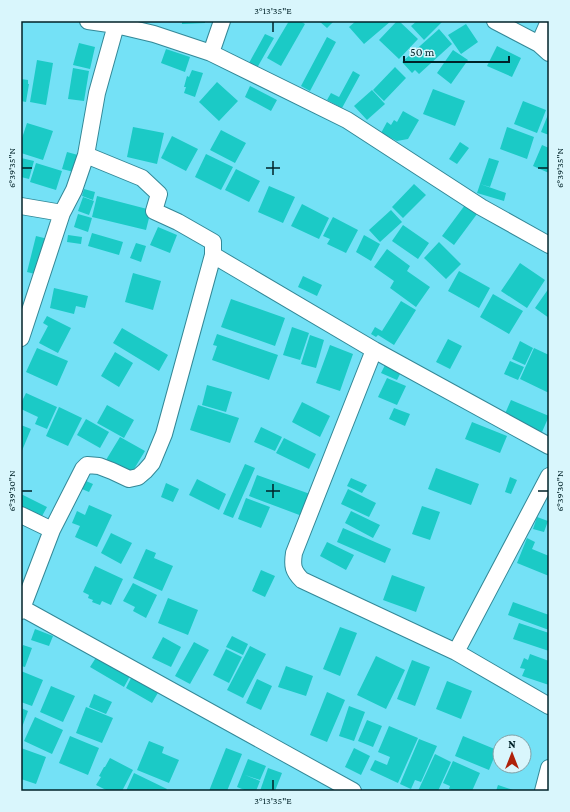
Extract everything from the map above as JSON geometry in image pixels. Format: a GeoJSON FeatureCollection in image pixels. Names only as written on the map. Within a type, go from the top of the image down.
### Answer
{"type":"FeatureCollection","features":[{"type":"Feature","properties":{"kind":"street"},"geometry":{"type":"LineString","coordinates":[[88,21],[116,25],[154,34],[211,53],[347,120],[481,207],[549,245]]}},
{"type":"Feature","properties":{"kind":"street"},"geometry":{"type":"LineString","coordinates":[[211,53],[222,21]]}},
{"type":"Feature","properties":{"kind":"street"},"geometry":{"type":"LineString","coordinates":[[495,21],[544,48],[549,21]]}},
{"type":"Feature","properties":{"kind":"street"},"geometry":{"type":"LineString","coordinates":[[21,338],[62,213],[74,190],[86,155],[97,94],[116,25]]}},
{"type":"Feature","properties":{"kind":"street"},"geometry":{"type":"LineString","coordinates":[[86,155],[142,178],[160,194],[154,211],[213,242],[213,255],[164,434],[152,463],[138,477],[129,479],[99,466],[87,465],[83,469],[52,530],[22,610],[353,791]]}},
{"type":"Feature","properties":{"kind":"street"},"geometry":{"type":"LineString","coordinates":[[21,206],[62,213]]}},
{"type":"Feature","properties":{"kind":"street"},"geometry":{"type":"LineString","coordinates":[[213,255],[374,350],[549,446]]}},
{"type":"Feature","properties":{"kind":"street"},"geometry":{"type":"LineString","coordinates":[[374,350],[294,553],[292,563],[295,573],[302,580],[456,652],[549,706]]}},
{"type":"Feature","properties":{"kind":"street"},"geometry":{"type":"LineString","coordinates":[[456,652],[549,476]]}},
{"type":"Feature","properties":{"kind":"street"},"geometry":{"type":"LineString","coordinates":[[21,515],[52,530]]}},
{"type":"Feature","properties":{"kind":"street"},"geometry":{"type":"LineString","coordinates":[[543,791],[549,768]]}},
{"type":"Feature","properties":{"kind":"building"},"geometry":{"type":"Polygon","coordinates":[[[182,21],[205,21],[205,23],[182,24],[182,21]]]}},
{"type":"Feature","properties":{"kind":"building"},"geometry":{"type":"Polygon","coordinates":[[[289,21],[300,21],[305,24],[281,66],[267,58],[289,21]]]}},
{"type":"Feature","properties":{"kind":"building"},"geometry":{"type":"Polygon","coordinates":[[[319,21],[334,21],[327,28],[319,21]]]}},
{"type":"Feature","properties":{"kind":"building"},"geometry":{"type":"Polygon","coordinates":[[[356,21],[391,21],[364,44],[349,27],[356,21]]]}},
{"type":"Feature","properties":{"kind":"building"},"geometry":{"type":"Polygon","coordinates":[[[397,21],[399,21],[418,39],[399,59],[379,40],[397,21]]]}},
{"type":"Feature","properties":{"kind":"building"},"geometry":{"type":"Polygon","coordinates":[[[417,21],[443,21],[424,40],[411,26],[417,21]]]}},
{"type":"Feature","properties":{"kind":"building"},"geometry":{"type":"Polygon","coordinates":[[[466,24],[478,42],[461,54],[448,35],[466,24]]]}},
{"type":"Feature","properties":{"kind":"building"},"geometry":{"type":"Polygon","coordinates":[[[439,29],[452,44],[419,74],[415,70],[412,73],[402,62],[439,29]]]}},
{"type":"Feature","properties":{"kind":"building"},"geometry":{"type":"Polygon","coordinates":[[[265,34],[274,38],[257,68],[249,63],[265,34]]]}},
{"type":"Feature","properties":{"kind":"building"},"geometry":{"type":"Polygon","coordinates":[[[327,37],[336,42],[310,91],[301,86],[327,37]]]}},
{"type":"Feature","properties":{"kind":"building"},"geometry":{"type":"Polygon","coordinates":[[[79,43],[95,47],[90,69],[73,65],[79,43]]]}},
{"type":"Feature","properties":{"kind":"building"},"geometry":{"type":"Polygon","coordinates":[[[497,46],[521,58],[512,77],[487,66],[497,46]]]}},
{"type":"Feature","properties":{"kind":"building"},"geometry":{"type":"Polygon","coordinates":[[[166,49],[190,57],[185,72],[161,63],[166,49]]]}},
{"type":"Feature","properties":{"kind":"building"},"geometry":{"type":"Polygon","coordinates":[[[453,50],[468,60],[451,84],[437,73],[453,50]]]}},
{"type":"Feature","properties":{"kind":"building"},"geometry":{"type":"Polygon","coordinates":[[[37,60],[53,63],[46,105],[30,102],[37,60]]]}},
{"type":"Feature","properties":{"kind":"building"},"geometry":{"type":"Polygon","coordinates":[[[395,67],[406,78],[384,101],[373,90],[395,67]]]}},
{"type":"Feature","properties":{"kind":"building"},"geometry":{"type":"Polygon","coordinates":[[[73,68],[89,71],[84,101],[68,99],[73,68]]]}},
{"type":"Feature","properties":{"kind":"building"},"geometry":{"type":"Polygon","coordinates":[[[192,70],[203,73],[195,97],[184,93],[187,76],[189,77],[192,70]]]}},
{"type":"Feature","properties":{"kind":"building"},"geometry":{"type":"Polygon","coordinates":[[[353,71],[360,75],[342,108],[327,100],[331,93],[339,97],[353,71]]]}},
{"type":"Feature","properties":{"kind":"building"},"geometry":{"type":"Polygon","coordinates":[[[21,79],[28,80],[29,84],[26,102],[21,101],[21,79]]]}},
{"type":"Feature","properties":{"kind":"building"},"geometry":{"type":"Polygon","coordinates":[[[217,82],[238,101],[219,121],[199,102],[217,82]]]}},
{"type":"Feature","properties":{"kind":"building"},"geometry":{"type":"Polygon","coordinates":[[[250,86],[277,100],[271,111],[245,97],[250,86]]]}},
{"type":"Feature","properties":{"kind":"building"},"geometry":{"type":"Polygon","coordinates":[[[433,89],[465,101],[455,126],[423,114],[433,89]]]}},
{"type":"Feature","properties":{"kind":"building"},"geometry":{"type":"Polygon","coordinates":[[[372,90],[385,104],[367,120],[354,106],[372,90]]]}},
{"type":"Feature","properties":{"kind":"building"},"geometry":{"type":"Polygon","coordinates":[[[523,101],[546,110],[537,133],[514,124],[523,101]]]}},
{"type":"Feature","properties":{"kind":"building"},"geometry":{"type":"Polygon","coordinates":[[[403,111],[419,120],[408,139],[397,141],[381,133],[387,122],[391,125],[394,120],[397,122],[403,111]]]}},
{"type":"Feature","properties":{"kind":"building"},"geometry":{"type":"Polygon","coordinates":[[[549,112],[549,135],[541,132],[549,112]]]}},
{"type":"Feature","properties":{"kind":"building"},"geometry":{"type":"Polygon","coordinates":[[[27,123],[53,131],[43,160],[21,153],[21,141],[27,123]]]}},
{"type":"Feature","properties":{"kind":"building"},"geometry":{"type":"Polygon","coordinates":[[[133,127],[164,133],[157,164],[127,157],[133,127]]]}},
{"type":"Feature","properties":{"kind":"building"},"geometry":{"type":"Polygon","coordinates":[[[507,127],[534,137],[527,159],[500,149],[507,127]]]}},
{"type":"Feature","properties":{"kind":"building"},"geometry":{"type":"Polygon","coordinates":[[[221,130],[246,143],[235,163],[210,150],[221,130]]]}},
{"type":"Feature","properties":{"kind":"building"},"geometry":{"type":"Polygon","coordinates":[[[172,136],[198,149],[186,171],[161,158],[172,136]]]}},
{"type":"Feature","properties":{"kind":"building"},"geometry":{"type":"Polygon","coordinates":[[[460,142],[469,148],[457,164],[449,159],[460,142]]]}},
{"type":"Feature","properties":{"kind":"building"},"geometry":{"type":"Polygon","coordinates":[[[542,145],[549,148],[549,173],[533,166],[542,145]]]}},
{"type":"Feature","properties":{"kind":"building"},"geometry":{"type":"Polygon","coordinates":[[[67,152],[78,155],[74,172],[62,169],[67,152]]]}},
{"type":"Feature","properties":{"kind":"building"},"geometry":{"type":"Polygon","coordinates":[[[206,154],[233,167],[221,190],[195,177],[206,154]]]}},
{"type":"Feature","properties":{"kind":"building"},"geometry":{"type":"Polygon","coordinates":[[[21,158],[34,161],[29,179],[21,177],[21,158]]]}},
{"type":"Feature","properties":{"kind":"building"},"geometry":{"type":"Polygon","coordinates":[[[489,158],[499,161],[490,187],[480,184],[489,158]]]}},
{"type":"Feature","properties":{"kind":"building"},"geometry":{"type":"Polygon","coordinates":[[[36,163],[62,171],[56,190],[30,182],[36,163]]]}},
{"type":"Feature","properties":{"kind":"building"},"geometry":{"type":"Polygon","coordinates":[[[236,169],[260,181],[249,202],[225,190],[236,169]]]}},
{"type":"Feature","properties":{"kind":"building"},"geometry":{"type":"Polygon","coordinates":[[[414,184],[426,195],[403,218],[392,207],[414,184]]]}},
{"type":"Feature","properties":{"kind":"building"},"geometry":{"type":"Polygon","coordinates":[[[480,184],[506,193],[504,201],[477,193],[480,184]]]}},
{"type":"Feature","properties":{"kind":"building"},"geometry":{"type":"Polygon","coordinates":[[[269,186],[295,197],[283,223],[258,212],[269,186]]]}},
{"type":"Feature","properties":{"kind":"building"},"geometry":{"type":"Polygon","coordinates":[[[84,189],[95,192],[93,200],[82,196],[84,189]]]}},
{"type":"Feature","properties":{"kind":"building"},"geometry":{"type":"Polygon","coordinates":[[[97,196],[151,210],[146,230],[92,217],[97,196]]]}},
{"type":"Feature","properties":{"kind":"building"},"geometry":{"type":"Polygon","coordinates":[[[83,197],[94,201],[89,215],[78,211],[83,197]]]}},
{"type":"Feature","properties":{"kind":"building"},"geometry":{"type":"Polygon","coordinates":[[[302,204],[329,218],[319,239],[291,226],[302,204]]]}},
{"type":"Feature","properties":{"kind":"building"},"geometry":{"type":"Polygon","coordinates":[[[465,205],[477,214],[454,245],[442,236],[465,205]]]}},
{"type":"Feature","properties":{"kind":"building"},"geometry":{"type":"Polygon","coordinates":[[[391,210],[402,222],[380,242],[369,230],[391,210]]]}},
{"type":"Feature","properties":{"kind":"building"},"geometry":{"type":"Polygon","coordinates":[[[78,214],[92,218],[88,232],[74,227],[78,214]]]}},
{"type":"Feature","properties":{"kind":"building"},"geometry":{"type":"Polygon","coordinates":[[[333,217],[358,230],[346,253],[327,244],[330,239],[323,236],[333,217]]]}},
{"type":"Feature","properties":{"kind":"building"},"geometry":{"type":"Polygon","coordinates":[[[403,225],[429,243],[418,259],[392,241],[403,225]]]}},
{"type":"Feature","properties":{"kind":"building"},"geometry":{"type":"Polygon","coordinates":[[[158,227],[177,235],[170,253],[150,245],[158,227]]]}},
{"type":"Feature","properties":{"kind":"building"},"geometry":{"type":"Polygon","coordinates":[[[92,233],[123,242],[119,255],[88,246],[92,233]]]}},
{"type":"Feature","properties":{"kind":"building"},"geometry":{"type":"Polygon","coordinates":[[[68,235],[82,237],[81,244],[67,242],[68,235]]]}},
{"type":"Feature","properties":{"kind":"building"},"geometry":{"type":"Polygon","coordinates":[[[364,235],[380,244],[371,261],[356,252],[364,235]]]}},
{"type":"Feature","properties":{"kind":"building"},"geometry":{"type":"Polygon","coordinates":[[[36,236],[48,239],[39,275],[27,272],[36,236]]]}},
{"type":"Feature","properties":{"kind":"building"},"geometry":{"type":"Polygon","coordinates":[[[439,242],[461,264],[446,279],[424,258],[439,242]]]}},
{"type":"Feature","properties":{"kind":"building"},"geometry":{"type":"Polygon","coordinates":[[[136,243],[146,246],[141,262],[130,258],[136,243]]]}},
{"type":"Feature","properties":{"kind":"building"},"geometry":{"type":"Polygon","coordinates":[[[387,249],[410,266],[407,271],[430,287],[416,307],[390,288],[394,281],[374,267],[387,249]]]}},
{"type":"Feature","properties":{"kind":"building"},"geometry":{"type":"Polygon","coordinates":[[[520,263],[545,280],[527,308],[501,291],[520,263]]]}},
{"type":"Feature","properties":{"kind":"building"},"geometry":{"type":"Polygon","coordinates":[[[459,271],[490,288],[479,308],[448,291],[459,271]]]}},
{"type":"Feature","properties":{"kind":"building"},"geometry":{"type":"Polygon","coordinates":[[[133,273],[161,281],[153,310],[125,302],[133,273]]]}},
{"type":"Feature","properties":{"kind":"building"},"geometry":{"type":"Polygon","coordinates":[[[303,276],[322,285],[317,296],[298,287],[303,276]]]}},
{"type":"Feature","properties":{"kind":"building"},"geometry":{"type":"Polygon","coordinates":[[[54,288],[88,296],[85,308],[76,306],[74,314],[50,308],[54,288]]]}},
{"type":"Feature","properties":{"kind":"building"},"geometry":{"type":"Polygon","coordinates":[[[549,288],[549,318],[535,308],[549,288]]]}},
{"type":"Feature","properties":{"kind":"building"},"geometry":{"type":"Polygon","coordinates":[[[493,294],[523,311],[509,334],[480,317],[493,294]]]}},
{"type":"Feature","properties":{"kind":"building"},"geometry":{"type":"Polygon","coordinates":[[[231,299],[285,318],[275,346],[221,327],[231,299]]]}},
{"type":"Feature","properties":{"kind":"building"},"geometry":{"type":"Polygon","coordinates":[[[401,301],[416,310],[394,345],[378,335],[376,337],[371,334],[375,327],[382,331],[401,301]]]}},
{"type":"Feature","properties":{"kind":"building"},"geometry":{"type":"Polygon","coordinates":[[[47,316],[71,328],[58,353],[39,343],[48,326],[43,323],[47,316]]]}},
{"type":"Feature","properties":{"kind":"building"},"geometry":{"type":"Polygon","coordinates":[[[292,327],[309,333],[300,360],[283,355],[292,327]]]}},
{"type":"Feature","properties":{"kind":"building"},"geometry":{"type":"Polygon","coordinates":[[[122,328],[168,355],[159,371],[113,343],[122,328]]]}},
{"type":"Feature","properties":{"kind":"building"},"geometry":{"type":"Polygon","coordinates":[[[217,334],[278,355],[269,380],[212,360],[217,346],[213,345],[217,334]]]}},
{"type":"Feature","properties":{"kind":"building"},"geometry":{"type":"Polygon","coordinates":[[[310,335],[324,340],[316,368],[301,364],[310,335]]]}},
{"type":"Feature","properties":{"kind":"building"},"geometry":{"type":"Polygon","coordinates":[[[448,339],[462,346],[450,369],[436,362],[448,339]]]}},
{"type":"Feature","properties":{"kind":"building"},"geometry":{"type":"Polygon","coordinates":[[[520,341],[533,348],[525,365],[512,359],[520,341]]]}},
{"type":"Feature","properties":{"kind":"building"},"geometry":{"type":"Polygon","coordinates":[[[330,345],[353,354],[340,391],[316,383],[330,345]]]}},
{"type":"Feature","properties":{"kind":"building"},"geometry":{"type":"Polygon","coordinates":[[[37,348],[68,361],[57,386],[26,372],[37,348]]]}},
{"type":"Feature","properties":{"kind":"building"},"geometry":{"type":"Polygon","coordinates":[[[534,348],[549,355],[549,393],[520,379],[534,348]]]}},
{"type":"Feature","properties":{"kind":"building"},"geometry":{"type":"Polygon","coordinates":[[[115,352],[133,363],[119,387],[101,376],[115,352]]]}},
{"type":"Feature","properties":{"kind":"building"},"geometry":{"type":"Polygon","coordinates":[[[510,361],[524,367],[518,380],[504,374],[510,361]]]}},
{"type":"Feature","properties":{"kind":"building"},"geometry":{"type":"Polygon","coordinates":[[[386,363],[402,370],[397,380],[381,373],[386,363]]]}},
{"type":"Feature","properties":{"kind":"building"},"geometry":{"type":"Polygon","coordinates":[[[387,378],[406,386],[397,405],[378,397],[387,378]]]}},
{"type":"Feature","properties":{"kind":"building"},"geometry":{"type":"Polygon","coordinates":[[[207,385],[232,392],[226,412],[202,405],[207,385]]]}},
{"type":"Feature","properties":{"kind":"building"},"geometry":{"type":"Polygon","coordinates":[[[26,393],[57,407],[47,429],[35,424],[38,417],[21,409],[21,403],[26,393]]]}},
{"type":"Feature","properties":{"kind":"building"},"geometry":{"type":"Polygon","coordinates":[[[511,400],[549,416],[542,432],[504,416],[511,400]]]}},
{"type":"Feature","properties":{"kind":"building"},"geometry":{"type":"Polygon","coordinates":[[[302,402],[330,416],[320,437],[292,422],[302,402]]]}},
{"type":"Feature","properties":{"kind":"building"},"geometry":{"type":"Polygon","coordinates":[[[107,405],[134,420],[124,438],[97,423],[107,405]]]}},
{"type":"Feature","properties":{"kind":"building"},"geometry":{"type":"Polygon","coordinates":[[[198,405],[239,418],[230,443],[190,430],[198,405]]]}},
{"type":"Feature","properties":{"kind":"building"},"geometry":{"type":"Polygon","coordinates":[[[59,407],[82,418],[68,446],[46,436],[59,407]]]}},
{"type":"Feature","properties":{"kind":"building"},"geometry":{"type":"Polygon","coordinates":[[[394,408],[410,414],[405,426],[389,419],[394,408]]]}},
{"type":"Feature","properties":{"kind":"building"},"geometry":{"type":"Polygon","coordinates":[[[86,419],[109,432],[100,448],[77,435],[86,419]]]}},
{"type":"Feature","properties":{"kind":"building"},"geometry":{"type":"Polygon","coordinates":[[[472,422],[507,436],[500,453],[465,439],[472,422]]]}},
{"type":"Feature","properties":{"kind":"building"},"geometry":{"type":"Polygon","coordinates":[[[21,425],[31,429],[21,453],[21,425]]]}},
{"type":"Feature","properties":{"kind":"building"},"geometry":{"type":"Polygon","coordinates":[[[261,427],[282,437],[275,451],[254,442],[261,427]]]}},
{"type":"Feature","properties":{"kind":"building"},"geometry":{"type":"Polygon","coordinates":[[[120,437],[145,451],[131,474],[106,460],[120,437]]]}},
{"type":"Feature","properties":{"kind":"building"},"geometry":{"type":"Polygon","coordinates":[[[284,438],[316,454],[309,469],[276,453],[284,438]]]}},
{"type":"Feature","properties":{"kind":"building"},"geometry":{"type":"Polygon","coordinates":[[[245,464],[255,468],[233,518],[223,514],[245,464]]]}},
{"type":"Feature","properties":{"kind":"building"},"geometry":{"type":"Polygon","coordinates":[[[436,468],[479,484],[471,505],[428,489],[436,468]]]}},
{"type":"Feature","properties":{"kind":"building"},"geometry":{"type":"Polygon","coordinates":[[[257,475],[310,494],[302,516],[249,496],[257,475]]]}},
{"type":"Feature","properties":{"kind":"building"},"geometry":{"type":"Polygon","coordinates":[[[510,477],[517,480],[511,494],[505,492],[510,477]]]}},
{"type":"Feature","properties":{"kind":"building"},"geometry":{"type":"Polygon","coordinates":[[[351,478],[367,485],[362,493],[347,486],[351,478]]]}},
{"type":"Feature","properties":{"kind":"building"},"geometry":{"type":"Polygon","coordinates":[[[197,479],[226,494],[219,510],[189,495],[197,479]]]}},
{"type":"Feature","properties":{"kind":"building"},"geometry":{"type":"Polygon","coordinates":[[[86,481],[93,484],[89,492],[82,489],[86,481]]]}},
{"type":"Feature","properties":{"kind":"building"},"geometry":{"type":"Polygon","coordinates":[[[166,483],[179,489],[173,502],[161,497],[166,483]]]}},
{"type":"Feature","properties":{"kind":"building"},"geometry":{"type":"Polygon","coordinates":[[[348,489],[376,503],[369,517],[341,504],[348,489]]]}},
{"type":"Feature","properties":{"kind":"building"},"geometry":{"type":"Polygon","coordinates":[[[21,494],[47,507],[41,518],[21,507],[21,494]]]}},
{"type":"Feature","properties":{"kind":"building"},"geometry":{"type":"Polygon","coordinates":[[[246,498],[270,507],[261,528],[238,519],[246,498]]]}},
{"type":"Feature","properties":{"kind":"building"},"geometry":{"type":"Polygon","coordinates":[[[89,505],[112,515],[97,547],[75,537],[80,526],[72,523],[77,511],[85,515],[89,505]]]}},
{"type":"Feature","properties":{"kind":"building"},"geometry":{"type":"Polygon","coordinates":[[[422,506],[440,512],[430,540],[412,534],[422,506]]]}},
{"type":"Feature","properties":{"kind":"building"},"geometry":{"type":"Polygon","coordinates":[[[351,511],[380,525],[373,538],[345,523],[351,511]]]}},
{"type":"Feature","properties":{"kind":"building"},"geometry":{"type":"Polygon","coordinates":[[[537,517],[548,521],[544,532],[533,529],[537,517]]]}},
{"type":"Feature","properties":{"kind":"building"},"geometry":{"type":"Polygon","coordinates":[[[343,528],[391,549],[385,563],[337,542],[343,528]]]}},
{"type":"Feature","properties":{"kind":"building"},"geometry":{"type":"Polygon","coordinates":[[[111,533],[132,543],[121,564],[101,553],[111,533]]]}},
{"type":"Feature","properties":{"kind":"building"},"geometry":{"type":"Polygon","coordinates":[[[527,538],[535,542],[532,549],[549,556],[549,576],[517,563],[527,538]]]}},
{"type":"Feature","properties":{"kind":"building"},"geometry":{"type":"Polygon","coordinates":[[[327,542],[354,555],[346,570],[320,556],[327,542]]]}},
{"type":"Feature","properties":{"kind":"building"},"geometry":{"type":"Polygon","coordinates":[[[146,549],[156,553],[154,558],[173,566],[162,591],[133,578],[146,549]]]}},
{"type":"Feature","properties":{"kind":"building"},"geometry":{"type":"Polygon","coordinates":[[[95,566],[123,579],[111,605],[102,601],[100,605],[92,602],[93,600],[88,598],[89,595],[83,592],[95,566]]]}},
{"type":"Feature","properties":{"kind":"building"},"geometry":{"type":"Polygon","coordinates":[[[261,570],[275,576],[265,597],[252,591],[261,570]]]}},
{"type":"Feature","properties":{"kind":"building"},"geometry":{"type":"Polygon","coordinates":[[[392,575],[425,587],[416,612],[383,600],[392,575]]]}},
{"type":"Feature","properties":{"kind":"building"},"geometry":{"type":"Polygon","coordinates":[[[133,583],[157,595],[146,618],[133,611],[135,607],[123,601],[133,583]]]}},
{"type":"Feature","properties":{"kind":"building"},"geometry":{"type":"Polygon","coordinates":[[[168,598],[198,610],[188,635],[158,623],[168,598]]]}},
{"type":"Feature","properties":{"kind":"building"},"geometry":{"type":"Polygon","coordinates":[[[513,602],[549,615],[549,630],[508,615],[513,602]]]}},
{"type":"Feature","properties":{"kind":"building"},"geometry":{"type":"Polygon","coordinates":[[[519,623],[549,633],[549,651],[513,639],[519,623]]]}},
{"type":"Feature","properties":{"kind":"building"},"geometry":{"type":"Polygon","coordinates":[[[340,627],[357,633],[340,676],[323,669],[340,627]]]}},
{"type":"Feature","properties":{"kind":"building"},"geometry":{"type":"Polygon","coordinates":[[[35,629],[53,636],[49,646],[31,640],[35,629]]]}},
{"type":"Feature","properties":{"kind":"building"},"geometry":{"type":"Polygon","coordinates":[[[232,636],[248,644],[243,655],[226,647],[232,636]]]}},
{"type":"Feature","properties":{"kind":"building"},"geometry":{"type":"Polygon","coordinates":[[[163,637],[181,647],[171,667],[152,658],[163,637]]]}},
{"type":"Feature","properties":{"kind":"building"},"geometry":{"type":"Polygon","coordinates":[[[194,642],[209,650],[190,684],[175,676],[194,642]]]}},
{"type":"Feature","properties":{"kind":"building"},"geometry":{"type":"Polygon","coordinates":[[[23,645],[32,648],[25,667],[21,666],[21,650],[23,645]]]}},
{"type":"Feature","properties":{"kind":"building"},"geometry":{"type":"Polygon","coordinates":[[[250,646],[266,654],[243,698],[227,690],[250,646]]]}},
{"type":"Feature","properties":{"kind":"building"},"geometry":{"type":"Polygon","coordinates":[[[226,649],[242,657],[229,683],[213,675],[226,649]]]}},
{"type":"Feature","properties":{"kind":"building"},"geometry":{"type":"Polygon","coordinates":[[[530,654],[549,661],[549,685],[522,676],[525,669],[520,668],[524,658],[528,660],[530,654]]]}},
{"type":"Feature","properties":{"kind":"building"},"geometry":{"type":"Polygon","coordinates":[[[97,656],[130,676],[124,687],[90,667],[97,656]]]}},
{"type":"Feature","properties":{"kind":"building"},"geometry":{"type":"Polygon","coordinates":[[[376,656],[405,670],[386,709],[357,695],[376,656]]]}},
{"type":"Feature","properties":{"kind":"building"},"geometry":{"type":"Polygon","coordinates":[[[412,660],[430,667],[415,706],[397,699],[412,660]]]}},
{"type":"Feature","properties":{"kind":"building"},"geometry":{"type":"Polygon","coordinates":[[[286,666],[313,676],[306,696],[278,687],[286,666]]]}},
{"type":"Feature","properties":{"kind":"building"},"geometry":{"type":"Polygon","coordinates":[[[21,671],[43,680],[32,706],[21,702],[21,671]]]}},
{"type":"Feature","properties":{"kind":"building"},"geometry":{"type":"Polygon","coordinates":[[[132,676],[159,691],[152,703],[126,688],[132,676]]]}},
{"type":"Feature","properties":{"kind":"building"},"geometry":{"type":"Polygon","coordinates":[[[257,679],[272,686],[261,710],[246,703],[257,679]]]}},
{"type":"Feature","properties":{"kind":"building"},"geometry":{"type":"Polygon","coordinates":[[[447,681],[472,691],[461,719],[436,709],[447,681]]]}},
{"type":"Feature","properties":{"kind":"building"},"geometry":{"type":"Polygon","coordinates":[[[51,686],[75,696],[63,722],[40,712],[51,686]]]}},
{"type":"Feature","properties":{"kind":"building"},"geometry":{"type":"Polygon","coordinates":[[[327,692],[345,700],[327,742],[310,735],[327,692]]]}},
{"type":"Feature","properties":{"kind":"building"},"geometry":{"type":"Polygon","coordinates":[[[94,694],[112,702],[106,714],[89,707],[94,694]]]}},
{"type":"Feature","properties":{"kind":"building"},"geometry":{"type":"Polygon","coordinates":[[[349,706],[365,712],[354,741],[339,736],[349,706]]]}},
{"type":"Feature","properties":{"kind":"building"},"geometry":{"type":"Polygon","coordinates":[[[86,707],[113,718],[102,743],[76,733],[86,707]]]}},
{"type":"Feature","properties":{"kind":"building"},"geometry":{"type":"Polygon","coordinates":[[[21,708],[28,711],[21,730],[21,708]]]}},
{"type":"Feature","properties":{"kind":"building"},"geometry":{"type":"Polygon","coordinates":[[[35,717],[63,730],[52,754],[24,741],[35,717]]]}},
{"type":"Feature","properties":{"kind":"building"},"geometry":{"type":"Polygon","coordinates":[[[367,720],[382,726],[373,747],[358,741],[367,720]]]}},
{"type":"Feature","properties":{"kind":"building"},"geometry":{"type":"Polygon","coordinates":[[[389,726],[418,738],[398,783],[370,770],[375,760],[387,765],[390,757],[378,752],[389,726]]]}},
{"type":"Feature","properties":{"kind":"building"},"geometry":{"type":"Polygon","coordinates":[[[70,736],[99,748],[88,775],[59,763],[70,736]]]}},
{"type":"Feature","properties":{"kind":"building"},"geometry":{"type":"Polygon","coordinates":[[[463,736],[492,748],[492,762],[489,770],[455,756],[463,736]]]}},
{"type":"Feature","properties":{"kind":"building"},"geometry":{"type":"Polygon","coordinates":[[[419,739],[437,746],[421,782],[415,780],[411,789],[400,784],[419,739]]]}},
{"type":"Feature","properties":{"kind":"building"},"geometry":{"type":"Polygon","coordinates":[[[149,741],[164,747],[162,753],[179,760],[169,783],[137,770],[149,741]]]}},
{"type":"Feature","properties":{"kind":"building"},"geometry":{"type":"Polygon","coordinates":[[[21,748],[46,757],[36,784],[21,779],[21,748]]]}},
{"type":"Feature","properties":{"kind":"building"},"geometry":{"type":"Polygon","coordinates":[[[226,748],[242,754],[227,791],[209,791],[226,748]]]}},
{"type":"Feature","properties":{"kind":"building"},"geometry":{"type":"Polygon","coordinates":[[[354,748],[370,756],[361,775],[345,767],[354,748]]]}},
{"type":"Feature","properties":{"kind":"building"},"geometry":{"type":"Polygon","coordinates":[[[435,754],[451,762],[438,791],[418,791],[435,754]]]}},
{"type":"Feature","properties":{"kind":"building"},"geometry":{"type":"Polygon","coordinates":[[[110,758],[133,770],[122,791],[108,791],[96,785],[101,777],[99,776],[110,758]]]}},
{"type":"Feature","properties":{"kind":"building"},"geometry":{"type":"Polygon","coordinates":[[[248,759],[266,766],[260,780],[245,775],[260,781],[256,791],[247,791],[237,787],[248,759]]]}},
{"type":"Feature","properties":{"kind":"building"},"geometry":{"type":"Polygon","coordinates":[[[453,761],[480,773],[472,791],[454,791],[449,789],[450,786],[443,783],[453,761]]]}},
{"type":"Feature","properties":{"kind":"building"},"geometry":{"type":"Polygon","coordinates":[[[268,768],[282,773],[275,791],[260,791],[268,768]]]}},
{"type":"Feature","properties":{"kind":"building"},"geometry":{"type":"Polygon","coordinates":[[[134,773],[167,789],[166,791],[126,791],[134,773]]]}},
{"type":"Feature","properties":{"kind":"building"},"geometry":{"type":"Polygon","coordinates":[[[498,785],[516,791],[496,791],[498,785]]]}}]}
